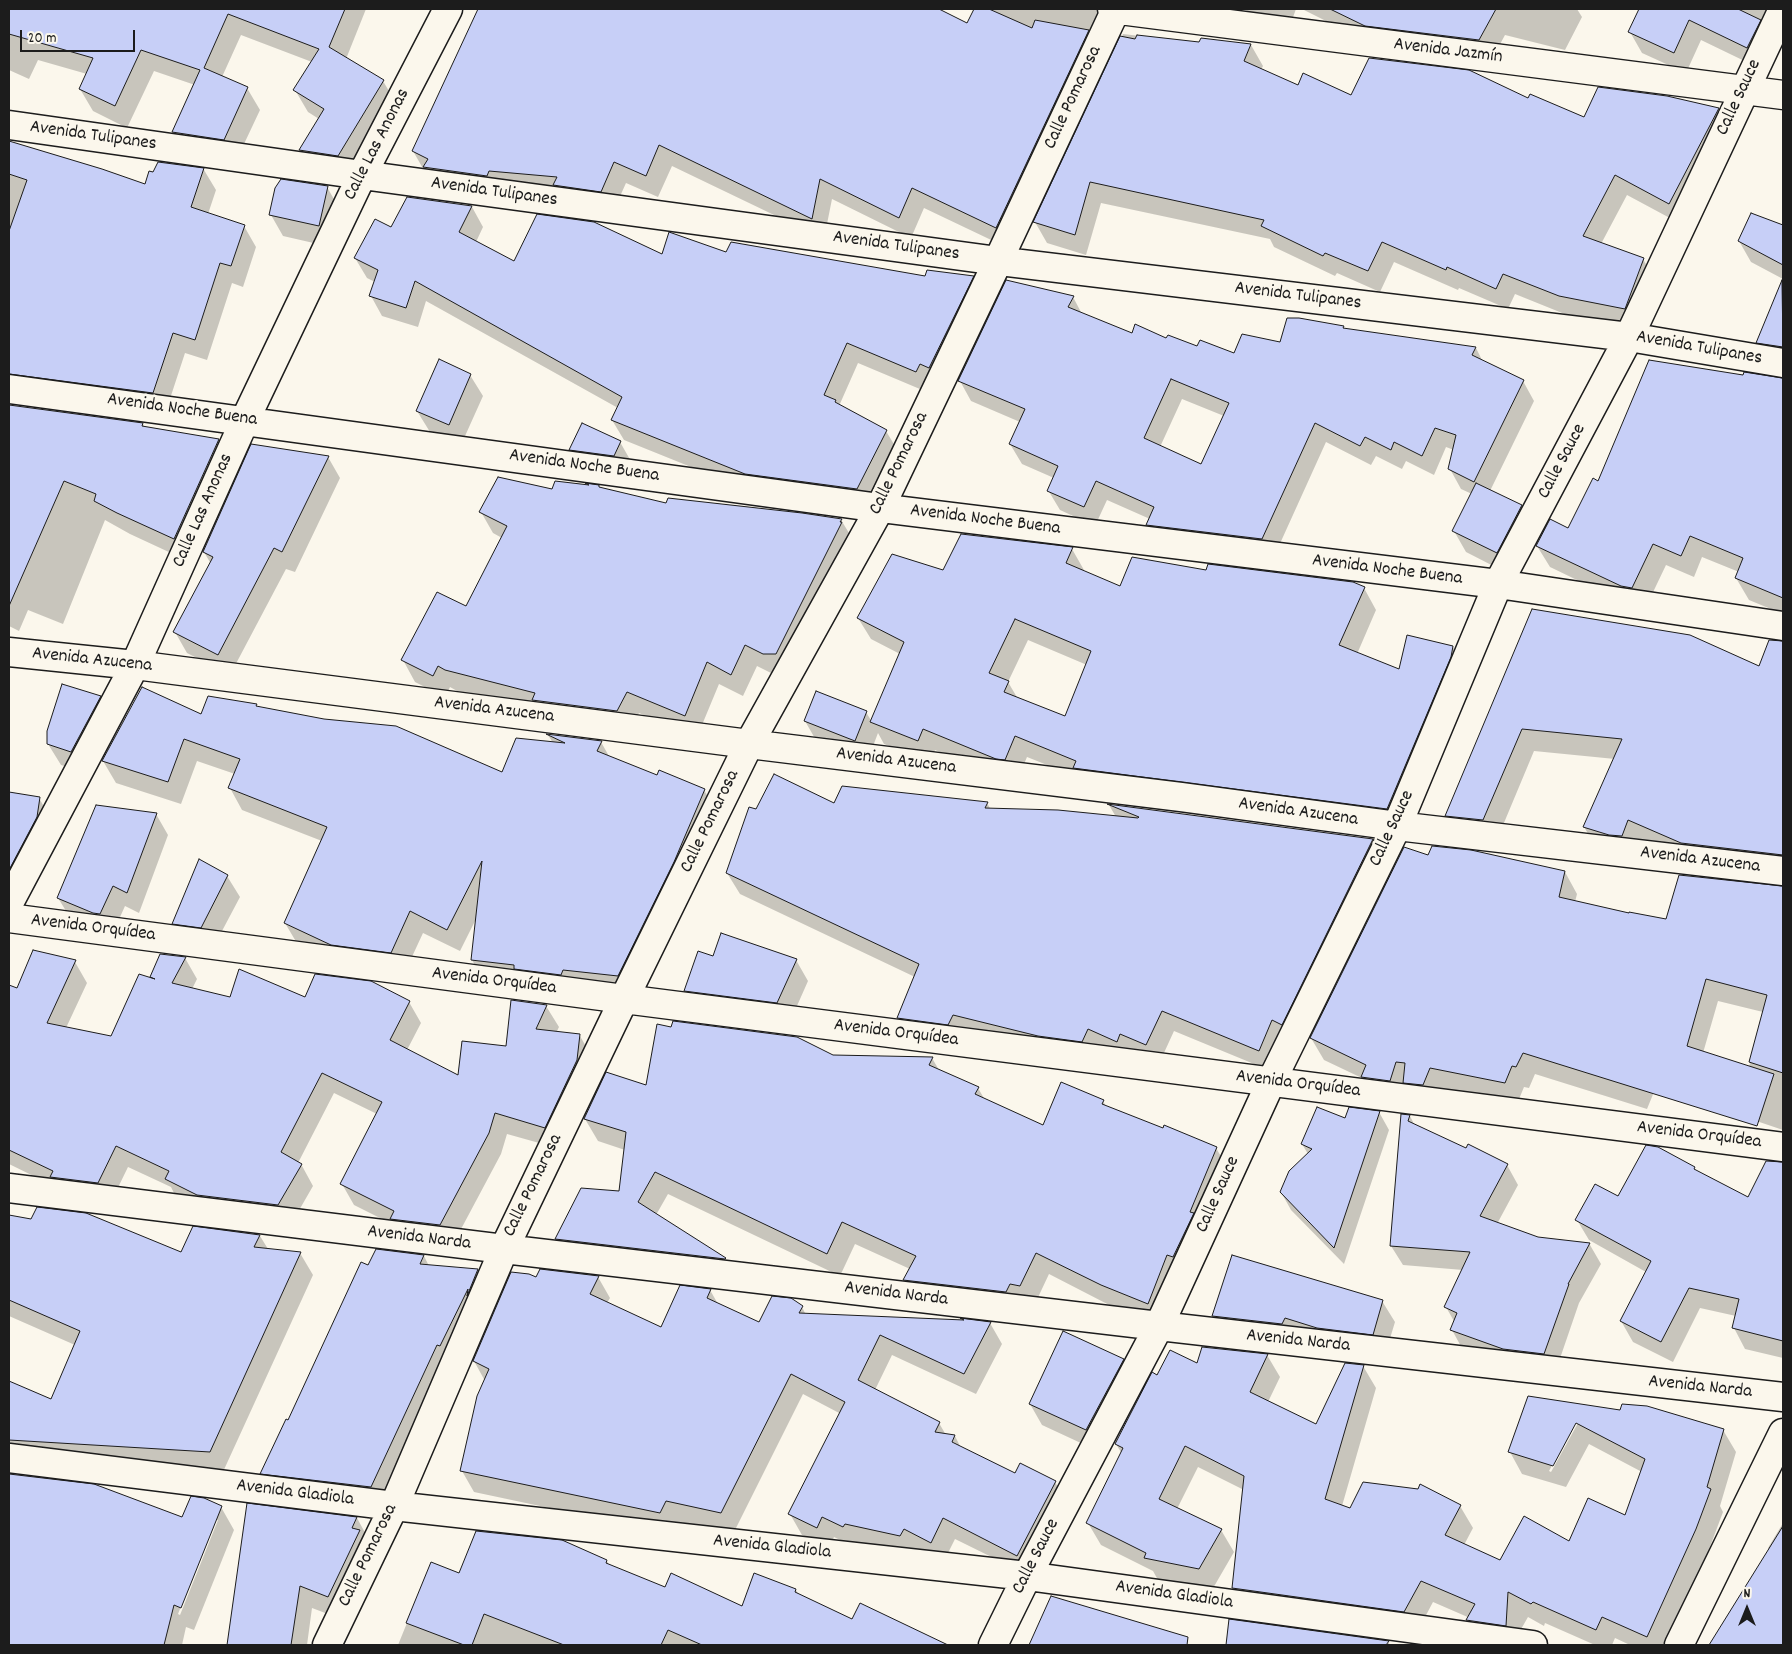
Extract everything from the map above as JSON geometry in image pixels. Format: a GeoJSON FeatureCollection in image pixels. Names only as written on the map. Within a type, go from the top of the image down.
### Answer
{"type":"FeatureCollection","features":[{"type":"Feature","properties":{"kind":"street","name":"Calle Las Anonas"},"geometry":{"type":"LineString","coordinates":[[9,903],[135,665],[245,420],[362,176],[448,9]]}},
{"type":"Feature","properties":{"kind":"street","name":"Avenida Jazmín"},"geometry":{"type":"LineString","coordinates":[[1114,9],[1783,95]]}},
{"type":"Feature","properties":{"kind":"street","name":"Calle Pomarosa"},"geometry":{"type":"LineString","coordinates":[[327,1645],[394,1506],[504,1249],[624,999],[749,744],[880,508],[998,261],[1114,9]]}},
{"type":"Feature","properties":{"kind":"street","name":"Calle Sauce"},"geometry":{"type":"LineString","coordinates":[[993,1645],[1027,1576],[1159,1326],[1270,1082],[1397,826],[1498,584],[1629,337],[1783,9]]}},
{"type":"Feature","properties":{"kind":"street","name":"Avenida Tulipanes"},"geometry":{"type":"LineString","coordinates":[[9,125],[362,176],[998,261],[1629,337],[1783,363]]}},
{"type":"Feature","properties":{"kind":"street","name":"Avenida Noche Buena"},"geometry":{"type":"LineString","coordinates":[[9,388],[880,508],[1498,584],[1783,626]]}},
{"type":"Feature","properties":{"kind":"street","name":"Avenida Azucena"},"geometry":{"type":"LineString","coordinates":[[9,652],[135,665],[1397,826],[1783,871]]}},
{"type":"Feature","properties":{"kind":"street","name":"Avenida Orquídea"},"geometry":{"type":"LineString","coordinates":[[9,918],[624,999],[1783,1147]]}},
{"type":"Feature","properties":{"kind":"street","name":"Avenida Narda"},"geometry":{"type":"LineString","coordinates":[[9,1188],[504,1249],[1783,1398]]}},
{"type":"Feature","properties":{"kind":"street"},"geometry":{"type":"LineString","coordinates":[[1679,1645],[1783,1433]]}},
{"type":"Feature","properties":{"kind":"street","name":"Avenida Gladiola"},"geometry":{"type":"LineString","coordinates":[[9,1458],[394,1506],[1027,1576],[1533,1645]]}},
{"type":"Feature","properties":{"kind":"building"},"geometry":{"type":"Polygon","coordinates":[[[9,9],[345,9],[329,47],[384,80],[338,156],[299,150],[324,109],[293,90],[319,49],[228,14],[204,68],[248,87],[224,140],[172,132],[200,70],[141,50],[115,106],[79,89],[93,58],[9,34],[9,9]]]}},
{"type":"Feature","properties":{"kind":"building"},"geometry":{"type":"Polygon","coordinates":[[[478,9],[939,9],[967,23],[974,9],[989,9],[1032,28],[1035,20],[1089,30],[996,228],[912,188],[899,218],[820,179],[812,219],[659,145],[646,176],[614,162],[601,192],[553,185],[557,177],[489,171],[487,176],[423,167],[428,159],[412,151],[478,9]]]}},
{"type":"Feature","properties":{"kind":"building"},"geometry":{"type":"Polygon","coordinates":[[[1330,9],[1496,9],[1479,40],[1365,26],[1330,9]]]}},
{"type":"Feature","properties":{"kind":"building"},"geometry":{"type":"Polygon","coordinates":[[[1639,9],[1738,9],[1761,20],[1747,48],[1689,20],[1674,53],[1628,32],[1639,9]]]}},
{"type":"Feature","properties":{"kind":"building"},"geometry":{"type":"Polygon","coordinates":[[[1137,35],[1199,42],[1201,38],[1251,44],[1244,61],[1298,85],[1303,73],[1351,95],[1369,58],[1469,70],[1528,98],[1530,94],[1584,117],[1598,87],[1667,96],[1719,108],[1669,204],[1615,175],[1583,236],[1644,258],[1625,309],[1559,296],[1503,274],[1496,289],[1447,267],[1446,270],[1382,242],[1368,271],[1325,253],[1323,256],[1261,226],[1264,220],[1090,182],[1075,235],[1033,222],[1120,36],[1135,39],[1137,35]]]}},
{"type":"Feature","properties":{"kind":"building"},"geometry":{"type":"Polygon","coordinates":[[[9,141],[145,184],[149,171],[153,172],[158,162],[204,168],[191,207],[245,225],[231,266],[220,263],[195,340],[173,333],[153,393],[9,374],[9,231],[27,180],[9,174],[9,141]]]}},
{"type":"Feature","properties":{"kind":"building"},"geometry":{"type":"Polygon","coordinates":[[[281,179],[328,186],[319,226],[269,215],[275,188],[281,179]]]}},
{"type":"Feature","properties":{"kind":"building"},"geometry":{"type":"Polygon","coordinates":[[[407,197],[472,206],[459,232],[514,261],[537,214],[594,222],[662,254],[669,232],[726,252],[731,242],[925,276],[927,270],[974,276],[929,368],[920,364],[916,372],[847,343],[824,395],[887,430],[857,489],[745,474],[611,420],[622,397],[415,281],[406,308],[369,296],[378,270],[354,258],[375,219],[391,227],[407,197]]]}},
{"type":"Feature","properties":{"kind":"building"},"geometry":{"type":"Polygon","coordinates":[[[1751,213],[1783,225],[1783,265],[1738,241],[1751,213]]]}},
{"type":"Feature","properties":{"kind":"building"},"geometry":{"type":"Polygon","coordinates":[[[1006,280],[1074,296],[1068,307],[1132,333],[1135,324],[1166,338],[1168,335],[1197,346],[1200,340],[1234,353],[1242,334],[1280,342],[1287,318],[1299,318],[1344,326],[1343,328],[1476,347],[1472,355],[1524,380],[1474,482],[1448,469],[1456,435],[1435,428],[1422,456],[1394,442],[1391,450],[1365,437],[1360,446],[1315,423],[1262,539],[1146,525],[1154,507],[1096,481],[1084,507],[1047,491],[1058,466],[1009,444],[1025,409],[958,381],[1006,280]],[[1171,379],[1144,438],[1201,464],[1229,403],[1171,379]]]}},
{"type":"Feature","properties":{"kind":"building"},"geometry":{"type":"Polygon","coordinates":[[[1782,280],[1783,347],[1756,343],[1782,280]]]}},
{"type":"Feature","properties":{"kind":"building"},"geometry":{"type":"Polygon","coordinates":[[[439,359],[471,374],[449,425],[416,411],[439,359]]]}},
{"type":"Feature","properties":{"kind":"building"},"geometry":{"type":"Polygon","coordinates":[[[1649,360],[1743,375],[1744,372],[1783,378],[1783,598],[1735,578],[1743,558],[1690,536],[1681,556],[1653,544],[1632,588],[1621,586],[1536,546],[1550,519],[1568,528],[1593,478],[1598,481],[1649,360]]]}},
{"type":"Feature","properties":{"kind":"building"},"geometry":{"type":"Polygon","coordinates":[[[9,405],[143,423],[142,426],[219,439],[174,539],[94,501],[96,494],[64,481],[9,606],[9,405]]]}},
{"type":"Feature","properties":{"kind":"building"},"geometry":{"type":"Polygon","coordinates":[[[582,423],[621,441],[614,456],[569,450],[582,423]]]}},
{"type":"Feature","properties":{"kind":"building"},"geometry":{"type":"Polygon","coordinates":[[[251,444],[329,456],[282,552],[274,548],[218,655],[173,632],[213,557],[203,552],[251,444]]]}},
{"type":"Feature","properties":{"kind":"building"},"geometry":{"type":"Polygon","coordinates":[[[498,477],[552,489],[555,481],[589,485],[585,483],[666,503],[668,498],[802,513],[842,519],[840,522],[842,522],[776,654],[763,654],[745,645],[731,675],[707,662],[685,716],[627,692],[617,711],[532,700],[535,693],[445,670],[438,666],[433,676],[401,660],[437,592],[466,606],[507,526],[479,512],[498,477]]]}},
{"type":"Feature","properties":{"kind":"building"},"geometry":{"type":"Polygon","coordinates":[[[1476,483],[1522,505],[1497,553],[1452,531],[1476,483]]]}},
{"type":"Feature","properties":{"kind":"building"},"geometry":{"type":"Polygon","coordinates":[[[961,534],[1073,547],[1066,563],[1120,586],[1132,557],[1206,570],[1208,564],[1353,582],[1365,587],[1339,645],[1399,669],[1407,635],[1453,646],[1451,657],[1387,809],[1073,768],[1076,761],[1015,736],[1005,760],[996,759],[923,729],[918,741],[870,722],[904,642],[857,618],[892,554],[943,570],[961,534]],[[1015,619],[989,673],[1009,681],[1004,692],[1065,716],[1091,651],[1015,619]]]}},
{"type":"Feature","properties":{"kind":"building"},"geometry":{"type":"Polygon","coordinates":[[[1532,609],[1690,635],[1759,666],[1769,640],[1783,641],[1783,855],[1681,843],[1628,820],[1622,836],[1609,835],[1583,827],[1622,739],[1522,729],[1483,820],[1445,816],[1532,609]]]}},
{"type":"Feature","properties":{"kind":"building"},"geometry":{"type":"Polygon","coordinates":[[[62,684],[101,696],[71,752],[47,744],[47,731],[62,684]]]}},
{"type":"Feature","properties":{"kind":"building"},"geometry":{"type":"Polygon","coordinates":[[[142,687],[201,714],[208,696],[257,704],[256,706],[324,719],[396,726],[502,772],[516,738],[565,743],[546,734],[602,741],[597,751],[657,775],[659,770],[705,789],[674,862],[618,976],[563,970],[561,975],[514,969],[514,965],[471,960],[482,861],[447,930],[410,911],[391,953],[331,945],[284,923],[327,827],[228,788],[240,759],[184,739],[168,782],[102,761],[142,687]]]}},
{"type":"Feature","properties":{"kind":"building"},"geometry":{"type":"Polygon","coordinates":[[[816,691],[867,711],[855,741],[804,721],[816,691]]]}},
{"type":"Feature","properties":{"kind":"building"},"geometry":{"type":"Polygon","coordinates":[[[774,774],[834,803],[842,786],[988,802],[985,808],[1058,810],[1139,817],[1107,804],[1373,839],[1282,1025],[1272,1020],[1259,1051],[1162,1011],[1146,1045],[1120,1034],[1117,1042],[1088,1029],[1082,1042],[1038,1036],[953,1015],[948,1025],[897,1018],[919,964],[726,873],[749,807],[756,809],[774,774]]]}},
{"type":"Feature","properties":{"kind":"building"},"geometry":{"type":"Polygon","coordinates":[[[9,792],[40,797],[37,817],[9,870],[9,792]]]}},
{"type":"Feature","properties":{"kind":"building"},"geometry":{"type":"Polygon","coordinates":[[[96,805],[157,813],[127,893],[113,886],[100,914],[93,913],[57,898],[96,805]]]}},
{"type":"Feature","properties":{"kind":"building"},"geometry":{"type":"Polygon","coordinates":[[[1432,846],[1471,850],[1565,871],[1559,897],[1629,913],[1666,919],[1679,875],[1783,886],[1783,1073],[1749,1062],[1767,995],[1706,979],[1687,1046],[1774,1074],[1757,1126],[1523,1053],[1516,1067],[1512,1066],[1505,1083],[1430,1068],[1423,1085],[1403,1083],[1405,1063],[1396,1062],[1390,1081],[1361,1077],[1366,1065],[1310,1038],[1404,847],[1428,855],[1432,846]]]}},
{"type":"Feature","properties":{"kind":"building"},"geometry":{"type":"Polygon","coordinates":[[[199,859],[228,875],[201,928],[172,924],[199,859]]]}},
{"type":"Feature","properties":{"kind":"building"},"geometry":{"type":"Polygon","coordinates":[[[721,933],[797,959],[777,1003],[684,991],[698,951],[713,956],[721,933]]]}},
{"type":"Feature","properties":{"kind":"building"},"geometry":{"type":"Polygon","coordinates":[[[33,950],[76,960],[47,1023],[111,1036],[139,974],[155,979],[150,977],[160,954],[186,957],[172,983],[230,997],[239,969],[305,997],[315,974],[371,981],[410,1001],[390,1040],[458,1075],[462,1041],[506,1046],[511,1000],[547,1005],[536,1029],[580,1034],[577,1060],[545,1128],[495,1113],[489,1133],[440,1225],[390,1219],[394,1211],[340,1184],[382,1102],[322,1073],[281,1152],[302,1164],[278,1205],[197,1195],[165,1179],[169,1171],[116,1146],[98,1183],[50,1177],[53,1171],[9,1150],[9,985],[17,988],[33,950]]]}},
{"type":"Feature","properties":{"kind":"building"},"geometry":{"type":"Polygon","coordinates":[[[673,1021],[797,1037],[833,1055],[933,1057],[929,1065],[979,1087],[975,1094],[1043,1125],[1061,1082],[1104,1100],[1102,1104],[1163,1128],[1164,1125],[1217,1147],[1190,1212],[1194,1213],[1173,1257],[1167,1255],[1148,1304],[1101,1285],[1036,1253],[1020,1286],[1010,1284],[1006,1292],[903,1280],[916,1256],[842,1222],[827,1254],[655,1172],[638,1202],[725,1259],[555,1239],[581,1188],[619,1191],[626,1132],[584,1119],[606,1072],[646,1085],[657,1024],[671,1027],[673,1021]]]}},
{"type":"Feature","properties":{"kind":"building"},"geometry":{"type":"Polygon","coordinates":[[[1317,1107],[1345,1118],[1349,1107],[1380,1111],[1334,1248],[1280,1192],[1289,1171],[1312,1149],[1301,1144],[1317,1107]]]}},
{"type":"Feature","properties":{"kind":"building"},"geometry":{"type":"Polygon","coordinates":[[[1401,1114],[1410,1115],[1408,1121],[1466,1148],[1468,1144],[1508,1164],[1480,1216],[1538,1237],[1590,1243],[1568,1284],[1544,1354],[1503,1349],[1450,1330],[1457,1313],[1444,1307],[1470,1252],[1390,1246],[1401,1114]]]}},
{"type":"Feature","properties":{"kind":"building"},"geometry":{"type":"Polygon","coordinates":[[[1646,1145],[1658,1147],[1695,1167],[1694,1169],[1748,1197],[1766,1161],[1783,1162],[1783,1341],[1732,1328],[1739,1299],[1689,1288],[1661,1342],[1620,1321],[1651,1261],[1575,1220],[1595,1184],[1618,1196],[1646,1145]]]}},
{"type":"Feature","properties":{"kind":"building"},"geometry":{"type":"Polygon","coordinates":[[[37,1207],[86,1213],[181,1252],[193,1226],[260,1235],[254,1247],[301,1252],[210,1452],[9,1440],[9,1381],[51,1399],[80,1331],[9,1300],[9,1215],[31,1219],[37,1207]]]}},
{"type":"Feature","properties":{"kind":"building"},"geometry":{"type":"Polygon","coordinates":[[[376,1249],[424,1255],[420,1264],[478,1269],[467,1296],[468,1289],[440,1346],[437,1345],[371,1487],[260,1474],[286,1419],[288,1420],[361,1262],[368,1265],[376,1249]]]}},
{"type":"Feature","properties":{"kind":"building"},"geometry":{"type":"Polygon","coordinates":[[[1232,1255],[1383,1300],[1373,1335],[1317,1328],[1285,1318],[1282,1324],[1212,1316],[1232,1255]]]}},
{"type":"Feature","properties":{"kind":"building"},"geometry":{"type":"Polygon","coordinates":[[[540,1269],[599,1276],[590,1294],[661,1327],[680,1285],[711,1289],[707,1298],[759,1322],[772,1296],[791,1298],[803,1306],[799,1313],[964,1320],[960,1318],[991,1322],[964,1374],[880,1335],[858,1380],[940,1422],[935,1432],[955,1435],[952,1442],[1015,1473],[1020,1463],[1056,1481],[1017,1556],[943,1518],[931,1543],[904,1529],[900,1536],[845,1524],[843,1527],[822,1517],[817,1528],[788,1514],[845,1402],[791,1374],[721,1513],[666,1501],[660,1513],[460,1471],[477,1396],[489,1369],[473,1361],[511,1272],[529,1274],[536,1277],[540,1269]]]}},
{"type":"Feature","properties":{"kind":"building"},"geometry":{"type":"Polygon","coordinates":[[[1063,1331],[1124,1359],[1086,1430],[1029,1404],[1063,1331]]]}},
{"type":"Feature","properties":{"kind":"building"},"geometry":{"type":"Polygon","coordinates":[[[1202,1347],[1268,1354],[1250,1392],[1316,1424],[1345,1363],[1364,1365],[1325,1499],[1350,1508],[1363,1482],[1418,1489],[1420,1484],[1461,1505],[1445,1535],[1500,1560],[1524,1516],[1569,1541],[1588,1498],[1625,1515],[1645,1459],[1576,1423],[1553,1466],[1508,1452],[1528,1396],[1620,1410],[1622,1404],[1647,1406],[1724,1429],[1707,1487],[1711,1489],[1696,1529],[1647,1637],[1602,1617],[1596,1630],[1533,1602],[1531,1604],[1508,1592],[1506,1626],[1466,1620],[1475,1604],[1421,1581],[1404,1612],[1232,1588],[1244,1476],[1185,1446],[1159,1499],[1222,1529],[1199,1569],[1144,1558],[1146,1553],[1086,1523],[1123,1448],[1115,1444],[1152,1372],[1157,1375],[1170,1350],[1197,1363],[1202,1347]]]}},
{"type":"Feature","properties":{"kind":"building"},"geometry":{"type":"Polygon","coordinates":[[[9,1474],[94,1484],[182,1517],[191,1496],[204,1498],[222,1506],[181,1608],[174,1605],[164,1645],[9,1645],[9,1474]]]}},
{"type":"Feature","properties":{"kind":"building"},"geometry":{"type":"Polygon","coordinates":[[[247,1503],[357,1517],[352,1528],[360,1530],[328,1597],[300,1586],[291,1645],[227,1645],[247,1503]]]}},
{"type":"Feature","properties":{"kind":"building"},"geometry":{"type":"Polygon","coordinates":[[[1783,1526],[1783,1645],[1709,1645],[1783,1526]]]}},
{"type":"Feature","properties":{"kind":"building"},"geometry":{"type":"Polygon","coordinates":[[[476,1531],[562,1540],[607,1560],[606,1563],[665,1587],[671,1573],[742,1606],[754,1573],[796,1589],[795,1592],[852,1619],[860,1603],[948,1645],[702,1645],[668,1630],[661,1645],[564,1645],[484,1614],[472,1645],[464,1645],[406,1623],[431,1562],[459,1573],[476,1531]]]}},
{"type":"Feature","properties":{"kind":"building"},"geometry":{"type":"Polygon","coordinates":[[[1051,1596],[1188,1637],[1187,1645],[1029,1645],[1051,1596]]]}},
{"type":"Feature","properties":{"kind":"building"},"geometry":{"type":"Polygon","coordinates":[[[1229,1619],[1389,1641],[1386,1645],[1226,1645],[1229,1619]]]}}]}
